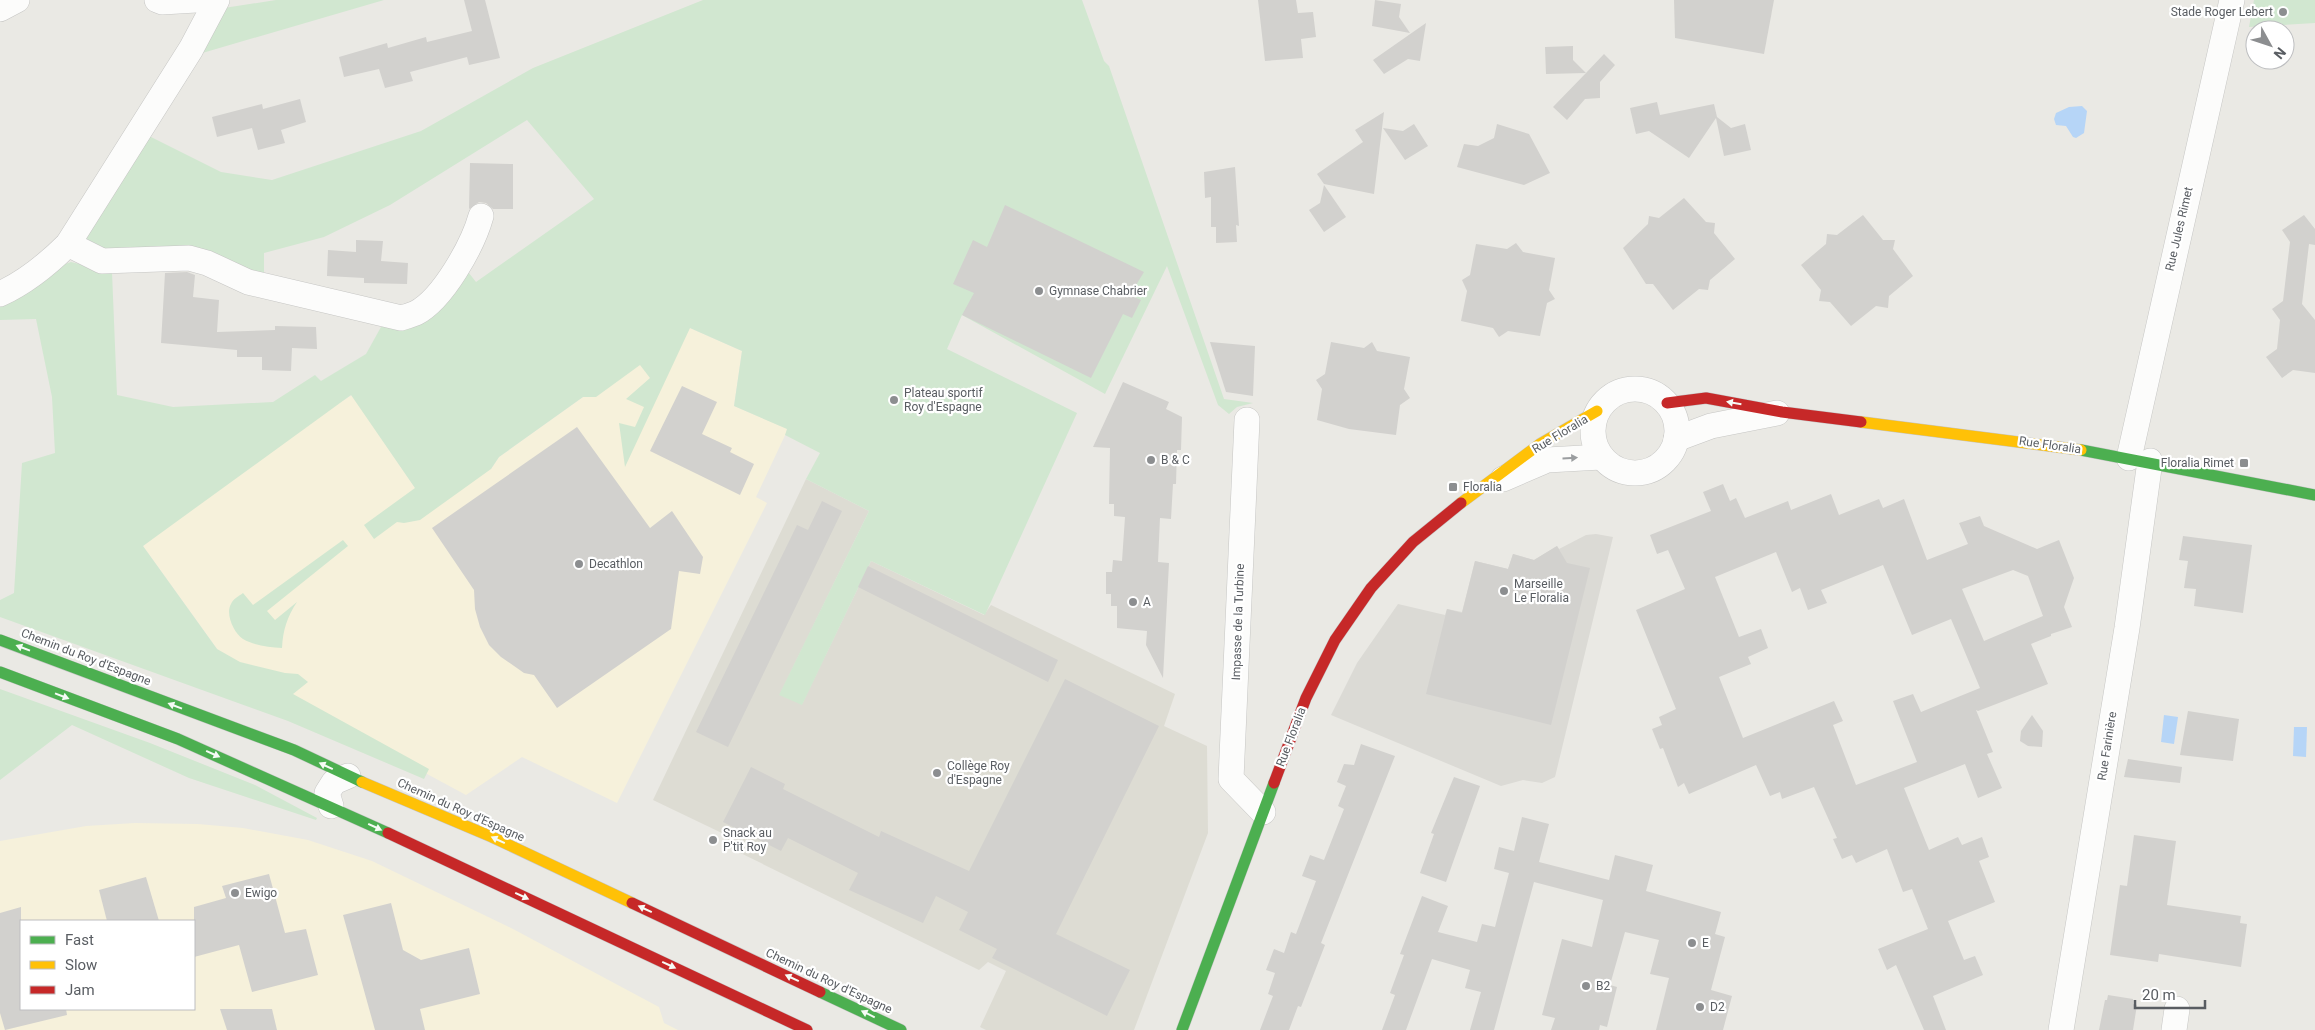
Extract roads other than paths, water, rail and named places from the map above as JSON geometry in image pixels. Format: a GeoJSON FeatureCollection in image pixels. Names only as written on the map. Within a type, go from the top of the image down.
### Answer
{"type":"FeatureCollection","features":[{"type":"Feature","properties":{"kind":"street"},"geometry":{"type":"LineString","coordinates":[[0,9],[17,0]]}},
{"type":"Feature","properties":{"kind":"street"},"geometry":{"type":"LineString","coordinates":[[157,0],[162,2],[196,0]]}},
{"type":"Feature","properties":{"kind":"street"},"geometry":{"type":"LineString","coordinates":[[0,294],[19,286],[53,259],[68,244],[186,57],[217,0]]}},
{"type":"Feature","properties":{"kind":"street","name":"Rue Jules Rimet"},"geometry":{"type":"LineString","coordinates":[[2139,460],[2232,0]]}},
{"type":"Feature","properties":{"kind":"street"},"geometry":{"type":"LineString","coordinates":[[68,244],[102,261],[189,258],[207,263],[248,282],[400,318],[416,313],[445,285],[476,233],[481,216]]}},
{"type":"Feature","properties":{"kind":"street"},"geometry":{"type":"LineString","coordinates":[[1628,389],[1642,389],[1656,394],[1667,403],[1674,414],[1677,426],[1676,439],[1670,453],[1660,465],[1647,471],[1633,473],[1619,470],[1601,457],[1594,443],[1593,427],[1597,412],[1610,397],[1628,389]]}},
{"type":"Feature","properties":{"kind":"street","name":"Rue Floralia"},"geometry":{"type":"LineString","coordinates":[[1667,403],[1706,398],[1782,412],[2086,450],[2315,495]]}},
{"type":"Feature","properties":{"kind":"street","name":"Rue Floralia"},"geometry":{"type":"LineString","coordinates":[[1182,1030],[1306,698],[1336,640],[1371,588],[1402,553],[1475,491],[1540,444],[1597,412]]}},
{"type":"Feature","properties":{"kind":"street","name":"Rue Floralia"},"geometry":{"type":"LineString","coordinates":[[1676,439],[1711,426],[1782,412]]}},
{"type":"Feature","properties":{"kind":"street","name":"Impasse de la Turbine"},"geometry":{"type":"LineString","coordinates":[[1246,420],[1231,778],[1263,812]]}},
{"type":"Feature","properties":{"kind":"street","name":"Rue Floralia"},"geometry":{"type":"LineString","coordinates":[[1475,491],[1547,460],[1601,457]]}},
{"type":"Feature","properties":{"kind":"street","name":"Rue Farinière"},"geometry":{"type":"LineString","coordinates":[[2061,1030],[2127,628],[2139,460]]}},
{"type":"Feature","properties":{"kind":"street","name":"Chemin du Roy d'Espagne"},"geometry":{"type":"LineString","coordinates":[[0,640],[294,750],[348,776],[492,837],[901,1030]]}},
{"type":"Feature","properties":{"kind":"street"},"geometry":{"type":"LineString","coordinates":[[0,672],[178,739],[331,806],[807,1030]]}},
{"type":"Feature","properties":{"kind":"street"},"geometry":{"type":"LineString","coordinates":[[331,806],[327,793],[334,782],[348,776]]}},
{"type":"Feature","properties":{"kind":"water"},"geometry":{"type":"Polygon","coordinates":[[[2082,106],[2087,111],[2084,133],[2076,138],[2073,137],[2066,126],[2056,125],[2054,119],[2056,113],[2069,107],[2082,106]]]}},
{"type":"Feature","properties":{"kind":"water"},"geometry":{"type":"Polygon","coordinates":[[[2164,715],[2178,717],[2174,744],[2161,742],[2164,715]]]}},
{"type":"Feature","properties":{"kind":"water"},"geometry":{"type":"Polygon","coordinates":[[[2294,727],[2307,727],[2306,757],[2293,756],[2294,727]]]}},
{"type":"Feature","properties":{"kind":"place","name":"Stade Roger Lebert"},"geometry":{"type":"Point","coordinates":[2283,12]}},
{"type":"Feature","properties":{"kind":"place","name":"Gymnase Chabrier"},"geometry":{"type":"Point","coordinates":[1039,291]}},
{"type":"Feature","properties":{"kind":"place","name":"Plateau sportif Roy d'Espagne"},"geometry":{"type":"Point","coordinates":[894,400]}},
{"type":"Feature","properties":{"kind":"place","name":"B & C"},"geometry":{"type":"Point","coordinates":[1151,460]}},
{"type":"Feature","properties":{"kind":"place","name":"Floralia Rimet"},"geometry":{"type":"Point","coordinates":[2244,463]}},
{"type":"Feature","properties":{"kind":"place","name":"Floralia"},"geometry":{"type":"Point","coordinates":[1453,487]}},
{"type":"Feature","properties":{"kind":"place","name":"Decathlon"},"geometry":{"type":"Point","coordinates":[579,564]}},
{"type":"Feature","properties":{"kind":"place","name":"Marseille Le Floralia"},"geometry":{"type":"Point","coordinates":[1504,591]}},
{"type":"Feature","properties":{"kind":"place","name":"A"},"geometry":{"type":"Point","coordinates":[1133,602]}},
{"type":"Feature","properties":{"kind":"place","name":"Collège Roy d'Espagne"},"geometry":{"type":"Point","coordinates":[937,773]}},
{"type":"Feature","properties":{"kind":"place","name":"Snack au P'tit Roy"},"geometry":{"type":"Point","coordinates":[713,840]}},
{"type":"Feature","properties":{"kind":"place","name":"Ewigo"},"geometry":{"type":"Point","coordinates":[235,893]}},
{"type":"Feature","properties":{"kind":"place","name":"E"},"geometry":{"type":"Point","coordinates":[1692,943]}},
{"type":"Feature","properties":{"kind":"place","name":"B2"},"geometry":{"type":"Point","coordinates":[1586,986]}},
{"type":"Feature","properties":{"kind":"place","name":"D2"},"geometry":{"type":"Point","coordinates":[1700,1007]}}]}
